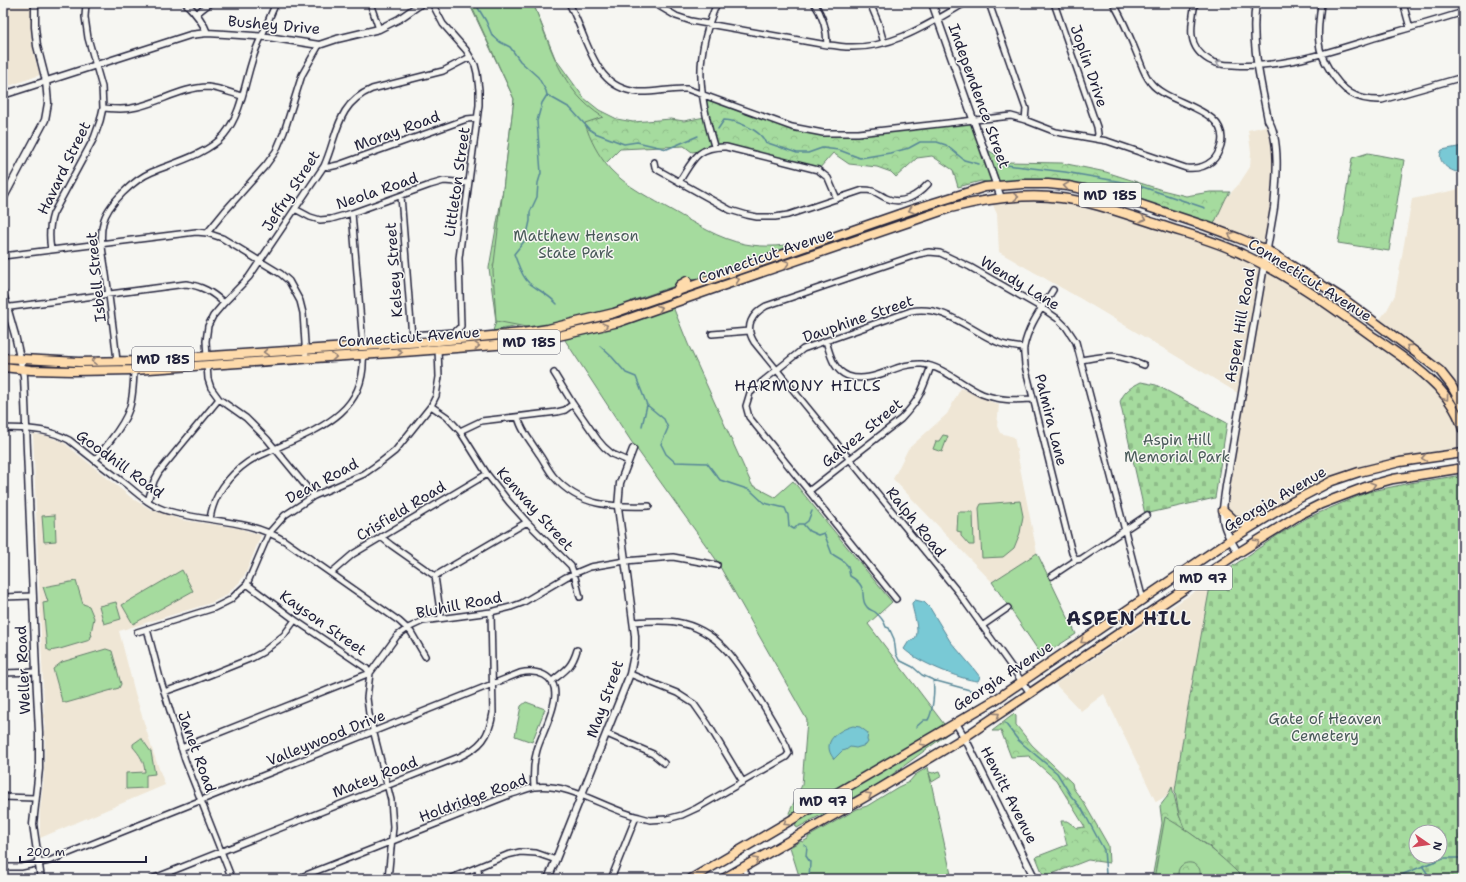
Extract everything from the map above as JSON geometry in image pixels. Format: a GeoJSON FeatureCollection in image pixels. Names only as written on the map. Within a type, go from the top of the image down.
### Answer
{"type":"FeatureCollection","features":[{"type":"Feature","properties":{"kind":"main road","name":"Connecticut Avenue"},"geometry":{"type":"LineString","coordinates":[[3,367],[73,371],[134,370],[306,359],[363,355],[548,329],[614,313],[948,198],[997,185],[1048,184],[1068,186],[1106,194],[1206,226],[1266,250],[1342,298],[1440,371],[1451,385],[1463,406]]}},
{"type":"Feature","properties":{"kind":"main road","name":"Connecticut Avenue"},"geometry":{"type":"LineString","coordinates":[[3,358],[79,362],[117,361],[362,346],[412,339],[438,345],[509,344],[541,340],[619,322],[936,212],[976,202],[1001,198],[1055,197],[1094,205],[1204,239],[1242,254],[1264,265],[1350,320],[1420,371],[1437,386],[1446,397],[1454,409],[1463,430]]}},
{"type":"Feature","properties":{"kind":"main road"},"geometry":{"type":"LineString","coordinates":[[713,279],[716,288]]}},
{"type":"Feature","properties":{"kind":"main road"},"geometry":{"type":"LineString","coordinates":[[673,293],[680,285],[687,281]]}},
{"type":"Feature","properties":{"kind":"main road"},"geometry":{"type":"LineString","coordinates":[[1440,371],[1463,395]]}},
{"type":"Feature","properties":{"kind":"main road","name":"Georgia Avenue"},"geometry":{"type":"LineString","coordinates":[[691,879],[956,723],[1021,682],[1230,540],[1294,500],[1332,481],[1359,472],[1400,462],[1463,453]]}},
{"type":"Feature","properties":{"kind":"main road","name":"Georgia Avenue"},"geometry":{"type":"LineString","coordinates":[[723,879],[872,793],[965,737],[1238,553],[1299,515],[1344,495],[1393,479],[1463,468]]}},
{"type":"Feature","properties":{"kind":"main road"},"geometry":{"type":"LineString","coordinates":[[1223,510],[1235,521],[1252,526]]}},
{"type":"Feature","properties":{"kind":"main road"},"geometry":{"type":"LineString","coordinates":[[1147,614],[1146,609],[1149,601],[1170,585],[1172,580]]}},
{"type":"Feature","properties":{"kind":"main road"},"geometry":{"type":"LineString","coordinates":[[1110,640],[1111,635],[1139,614],[1143,600]]}},
{"type":"Feature","properties":{"kind":"street"},"geometry":{"type":"LineString","coordinates":[[3,199],[45,120],[48,103],[46,81],[37,46],[35,3]]}},
{"type":"Feature","properties":{"kind":"street","name":"Havard Street"},"geometry":{"type":"LineString","coordinates":[[51,250],[50,228],[53,214],[94,138],[103,108],[102,87],[88,38],[85,16],[86,3]]}},
{"type":"Feature","properties":{"kind":"street"},"geometry":{"type":"LineString","coordinates":[[186,3],[204,25],[207,33]]}},
{"type":"Feature","properties":{"kind":"street"},"geometry":{"type":"LineString","coordinates":[[196,14],[210,3]]}},
{"type":"Feature","properties":{"kind":"street","name":"Isbell Street"},"geometry":{"type":"LineString","coordinates":[[117,361],[102,243],[102,223],[107,211],[114,202],[135,182],[146,174],[192,156],[223,136],[236,114],[259,42],[276,3]]}},
{"type":"Feature","properties":{"kind":"street"},"geometry":{"type":"LineString","coordinates":[[370,3],[378,29]]}},
{"type":"Feature","properties":{"kind":"street","name":"Bushey Drive"},"geometry":{"type":"LineString","coordinates":[[3,96],[176,39],[207,33],[262,37],[319,45],[378,29],[399,19],[422,3]]}},
{"type":"Feature","properties":{"kind":"street","name":"Littleton Street"},"geometry":{"type":"LineString","coordinates":[[412,339],[455,332],[461,326],[459,258],[479,105],[478,73],[470,57],[444,24],[432,3]]}},
{"type":"Feature","properties":{"kind":"street"},"geometry":{"type":"LineString","coordinates":[[570,3],[595,64],[609,80],[618,86],[636,92],[650,92],[676,88],[687,89],[792,127],[823,133],[858,133],[1011,116],[1056,132],[1097,138],[1186,168],[1201,168],[1215,158],[1219,151],[1222,141],[1221,131],[1212,118],[1163,94],[1152,84],[1144,72],[1114,5],[1123,3]]}},
{"type":"Feature","properties":{"kind":"street"},"geometry":{"type":"LineString","coordinates":[[654,3],[676,16],[691,21],[827,45],[849,47],[884,43],[909,34],[965,3]]}},
{"type":"Feature","properties":{"kind":"street"},"geometry":{"type":"LineString","coordinates":[[714,146],[705,117],[701,93],[702,55],[709,24],[717,3]]}},
{"type":"Feature","properties":{"kind":"street"},"geometry":{"type":"LineString","coordinates":[[814,3],[824,22],[827,32],[827,45]]}},
{"type":"Feature","properties":{"kind":"street"},"geometry":{"type":"LineString","coordinates":[[870,3],[878,22],[884,43]]}},
{"type":"Feature","properties":{"kind":"street","name":"Independence Street"},"geometry":{"type":"LineString","coordinates":[[932,3],[1001,198]]}},
{"type":"Feature","properties":{"kind":"street"},"geometry":{"type":"LineString","coordinates":[[989,3],[1026,109],[1025,120]]}},
{"type":"Feature","properties":{"kind":"street","name":"Joplin Drive"},"geometry":{"type":"LineString","coordinates":[[1054,3],[1097,127],[1097,138]]}},
{"type":"Feature","properties":{"kind":"street"},"geometry":{"type":"LineString","coordinates":[[1195,3],[1191,26],[1195,45],[1209,60],[1223,65],[1244,66],[1291,62],[1463,12]]}},
{"type":"Feature","properties":{"kind":"street","name":"Aspen Hill Road"},"geometry":{"type":"LineString","coordinates":[[1238,553],[1230,540],[1222,517],[1277,181],[1274,136],[1268,120],[1258,65],[1254,14],[1256,3]]}},
{"type":"Feature","properties":{"kind":"street"},"geometry":{"type":"LineString","coordinates":[[1321,3],[1318,25],[1321,54],[1334,77],[1345,90],[1357,97],[1370,100],[1382,100],[1463,76]]}},
{"type":"Feature","properties":{"kind":"street"},"geometry":{"type":"LineString","coordinates":[[1403,3],[1410,28]]}},
{"type":"Feature","properties":{"kind":"street"},"geometry":{"type":"LineString","coordinates":[[207,233],[225,210],[266,165],[276,151],[284,132],[302,75],[319,45]]}},
{"type":"Feature","properties":{"kind":"street","name":"Jeffry Street"},"geometry":{"type":"LineString","coordinates":[[206,356],[208,326],[213,316],[246,281],[324,166],[330,153],[343,113],[355,99],[372,89],[443,71],[470,57]]}},
{"type":"Feature","properties":{"kind":"street"},"geometry":{"type":"LineString","coordinates":[[103,108],[116,110],[136,107],[189,90],[204,88],[216,89],[242,96]]}},
{"type":"Feature","properties":{"kind":"street","name":"Moray Road"},"geometry":{"type":"LineString","coordinates":[[324,166],[328,167],[338,165],[467,119],[477,118]]}},
{"type":"Feature","properties":{"kind":"street"},"geometry":{"type":"LineString","coordinates":[[679,182],[696,156],[705,149],[714,146],[726,146],[818,170],[828,178],[837,199]]}},
{"type":"Feature","properties":{"kind":"street"},"geometry":{"type":"LineString","coordinates":[[654,162],[655,167],[658,170],[730,210],[757,217],[788,215],[863,190],[873,190],[887,199],[895,201],[904,200],[920,192],[928,184]]}},
{"type":"Feature","properties":{"kind":"street","name":"Neola Road"},"geometry":{"type":"LineString","coordinates":[[295,209],[310,217],[320,220],[331,219],[352,214],[444,181],[468,183]]}},
{"type":"Feature","properties":{"kind":"street","name":"Kelsey Street"},"geometry":{"type":"LineString","coordinates":[[401,196],[412,339]]}},
{"type":"Feature","properties":{"kind":"street"},"geometry":{"type":"LineString","coordinates":[[352,214],[362,346]]}},
{"type":"Feature","properties":{"kind":"street"},"geometry":{"type":"LineString","coordinates":[[3,256],[196,232],[207,233],[222,238],[281,274],[289,281],[300,301],[306,359]]}},
{"type":"Feature","properties":{"kind":"street","name":"Wendy Lane"},"geometry":{"type":"LineString","coordinates":[[749,331],[753,316],[757,311],[766,306],[918,254],[929,252],[949,256],[1042,308],[1058,319],[1066,327],[1076,342],[1143,600]]}},
{"type":"Feature","properties":{"kind":"street"},"geometry":{"type":"LineString","coordinates":[[5,308],[186,284],[198,285],[209,291],[224,303]]}},
{"type":"Feature","properties":{"kind":"street","name":"Palmira Lane"},"geometry":{"type":"LineString","coordinates":[[1052,290],[1032,325],[1024,348],[1025,366],[1072,552],[1076,560]]}},
{"type":"Feature","properties":{"kind":"street","name":"Weller Road"},"geometry":{"type":"LineString","coordinates":[[3,293],[5,308],[23,369],[40,752],[33,824],[41,879]]}},
{"type":"Feature","properties":{"kind":"street","name":"Dauphine Street"},"geometry":{"type":"LineString","coordinates":[[896,599],[749,417],[746,406],[750,393],[803,349],[911,311],[928,309],[942,313],[998,343],[1024,348]]}},
{"type":"Feature","properties":{"kind":"street"},"geometry":{"type":"LineString","coordinates":[[712,334],[749,331],[754,342],[777,370]]}},
{"type":"Feature","properties":{"kind":"street"},"geometry":{"type":"LineString","coordinates":[[826,341],[832,359],[837,368],[846,375],[852,377],[866,378],[910,364],[931,366],[991,397],[1008,401],[1033,399]]}},
{"type":"Feature","properties":{"kind":"street","name":"Dean Road"},"geometry":{"type":"LineString","coordinates":[[137,632],[218,606],[237,595],[247,584],[269,533],[289,512],[314,496],[364,474],[381,462],[403,442],[431,406],[438,386],[438,345]]}},
{"type":"Feature","properties":{"kind":"street"},"geometry":{"type":"LineString","coordinates":[[210,519],[214,504],[230,478],[248,462],[321,427],[340,414],[353,398],[356,391],[364,364],[363,355]]}},
{"type":"Feature","properties":{"kind":"street"},"geometry":{"type":"LineString","coordinates":[[1081,360],[1114,355],[1144,365]]}},
{"type":"Feature","properties":{"kind":"street"},"geometry":{"type":"LineString","coordinates":[[207,365],[208,379],[211,388],[219,400],[246,418],[276,448],[314,496]]}},
{"type":"Feature","properties":{"kind":"street","name":"Galvez Street"},"geometry":{"type":"LineString","coordinates":[[809,491],[901,419],[914,406],[921,395],[931,366]]}},
{"type":"Feature","properties":{"kind":"street"},"geometry":{"type":"LineString","coordinates":[[94,460],[122,425],[128,415],[133,392],[134,370]]}},
{"type":"Feature","properties":{"kind":"street","name":"Ralph Road"},"geometry":{"type":"LineString","coordinates":[[777,370],[952,585],[1030,693]]}},
{"type":"Feature","properties":{"kind":"street"},"geometry":{"type":"LineString","coordinates":[[554,373],[573,404],[604,447],[612,454],[628,461]]}},
{"type":"Feature","properties":{"kind":"street"},"geometry":{"type":"LineString","coordinates":[[148,501],[154,481],[159,472],[219,400]]}},
{"type":"Feature","properties":{"kind":"street"},"geometry":{"type":"LineString","coordinates":[[460,431],[481,421],[558,412],[565,410],[573,404]]}},
{"type":"Feature","properties":{"kind":"street","name":"Kenway Street"},"geometry":{"type":"LineString","coordinates":[[431,406],[447,417],[460,431],[487,474],[527,522],[571,566],[580,597]]}},
{"type":"Feature","properties":{"kind":"street"},"geometry":{"type":"LineString","coordinates":[[518,417],[525,432],[553,476],[572,493],[586,500],[603,505],[618,507],[649,506]]}},
{"type":"Feature","properties":{"kind":"street","name":"Goodhill Road"},"geometry":{"type":"LineString","coordinates":[[3,428],[47,430],[69,440],[148,501],[166,511],[244,524],[269,533],[285,541],[408,628]]}},
{"type":"Feature","properties":{"kind":"street","name":"May Street"},"geometry":{"type":"LineString","coordinates":[[548,879],[630,674],[635,650],[634,622],[618,507],[620,483],[633,449]]}},
{"type":"Feature","properties":{"kind":"street","name":"Crisfield Road"},"geometry":{"type":"LineString","coordinates":[[331,573],[353,554],[487,474]]}},
{"type":"Feature","properties":{"kind":"street"},"geometry":{"type":"LineString","coordinates":[[1052,576],[1147,516]]}},
{"type":"Feature","properties":{"kind":"street"},"geometry":{"type":"LineString","coordinates":[[435,576],[527,522]]}},
{"type":"Feature","properties":{"kind":"street"},"geometry":{"type":"LineString","coordinates":[[381,537],[435,576],[441,618]]}},
{"type":"Feature","properties":{"kind":"street","name":"Bluhill Road"},"geometry":{"type":"LineString","coordinates":[[370,673],[397,636],[408,628],[423,621],[491,612],[522,603],[566,577],[590,566],[673,557],[716,565]]}},
{"type":"Feature","properties":{"kind":"street","name":"Kayson Street"},"geometry":{"type":"LineString","coordinates":[[247,584],[366,668],[370,673],[367,698],[388,785],[393,813],[388,879]]}},
{"type":"Feature","properties":{"kind":"street"},"geometry":{"type":"LineString","coordinates":[[947,589],[952,585]]}},
{"type":"Feature","properties":{"kind":"street"},"geometry":{"type":"LineString","coordinates":[[3,597],[32,596]]}},
{"type":"Feature","properties":{"kind":"street"},"geometry":{"type":"LineString","coordinates":[[982,626],[1008,608]]}},
{"type":"Feature","properties":{"kind":"street","name":"Matey Road"},"geometry":{"type":"LineString","coordinates":[[152,879],[471,752],[487,736],[493,713],[491,612]]}},
{"type":"Feature","properties":{"kind":"street"},"geometry":{"type":"LineString","coordinates":[[164,692],[252,658],[263,652],[284,635],[296,620]]}},
{"type":"Feature","properties":{"kind":"street","name":"Holdridge Road"},"geometry":{"type":"LineString","coordinates":[[296,879],[512,794],[534,787],[547,786],[565,789],[636,817],[650,820],[661,819],[682,815],[697,808],[786,757],[789,753],[786,745],[731,653],[715,639],[696,628],[677,622],[634,622]]}},
{"type":"Feature","properties":{"kind":"street"},"geometry":{"type":"LineString","coordinates":[[408,628],[425,656]]}},
{"type":"Feature","properties":{"kind":"street","name":"Janet Road"},"geometry":{"type":"LineString","coordinates":[[147,629],[171,718],[185,760],[232,879]]}},
{"type":"Feature","properties":{"kind":"street"},"geometry":{"type":"LineString","coordinates":[[534,787],[533,764],[555,701],[556,692],[552,681],[570,667],[574,661],[577,650]]}},
{"type":"Feature","properties":{"kind":"street"},"geometry":{"type":"LineString","coordinates":[[3,673],[36,672]]}},
{"type":"Feature","properties":{"kind":"street","name":"Valleywood Drive"},"geometry":{"type":"LineString","coordinates":[[3,867],[21,867],[38,864],[527,672],[541,674],[548,677],[552,681]]}},
{"type":"Feature","properties":{"kind":"street"},"geometry":{"type":"LineString","coordinates":[[181,748],[370,673]]}},
{"type":"Feature","properties":{"kind":"street"},"geometry":{"type":"LineString","coordinates":[[630,674],[677,693],[694,704],[701,712],[743,782]]}},
{"type":"Feature","properties":{"kind":"street","name":"Hewitt Avenue"},"geometry":{"type":"LineString","coordinates":[[956,723],[965,737],[1035,879]]}},
{"type":"Feature","properties":{"kind":"street"},"geometry":{"type":"LineString","coordinates":[[607,734],[653,754],[664,763]]}},
{"type":"Feature","properties":{"kind":"street"},"geometry":{"type":"LineString","coordinates":[[3,797],[35,798]]}},
{"type":"Feature","properties":{"kind":"street"},"geometry":{"type":"LineString","coordinates":[[611,879],[636,817]]}},
{"type":"Feature","properties":{"kind":"street"},"geometry":{"type":"LineString","coordinates":[[449,879],[508,855],[520,852],[536,853],[556,860]]}},
{"type":"Feature","properties":{"kind":"street"},"geometry":{"type":"LineString","coordinates":[[743,867],[749,879]]}},
{"type":"Feature","properties":{"kind":"street"},"geometry":{"type":"LineString","coordinates":[[478,868],[479,879]]}},
{"type":"Feature","properties":{"kind":"shaded area"},"geometry":{"type":"Polygon","coordinates":[[[3,3],[31,3],[31,36],[40,75],[3,88],[3,3]]]}},
{"type":"Feature","properties":{"kind":"shaded area"},"geometry":{"type":"Polygon","coordinates":[[[1271,125],[1277,162],[1267,250],[1212,228],[1226,198],[1239,184],[1250,167],[1251,152],[1248,130],[1271,125]]]}},
{"type":"Feature","properties":{"kind":"shaded area"},"geometry":{"type":"Polygon","coordinates":[[[1463,182],[1463,395],[1451,381],[1377,323],[1387,310],[1395,295],[1412,199],[1456,190],[1463,182]]]}},
{"type":"Feature","properties":{"kind":"shaded area"},"geometry":{"type":"Polygon","coordinates":[[[1037,197],[1123,213],[1264,265],[1433,382],[1463,430],[1463,453],[1439,456],[1332,481],[1230,540],[1222,517],[1241,395],[1081,299],[999,252],[997,214],[990,199],[1037,197]]]}},
{"type":"Feature","properties":{"kind":"shaded area"},"geometry":{"type":"Polygon","coordinates":[[[961,388],[999,405],[997,426],[1000,433],[1014,437],[1037,553],[992,582],[893,479],[908,449],[947,414],[961,388]]]}},
{"type":"Feature","properties":{"kind":"shaded area"},"geometry":{"type":"Polygon","coordinates":[[[33,434],[47,436],[63,442],[133,499],[152,510],[182,520],[238,528],[261,535],[246,573],[239,583],[225,596],[211,603],[119,631],[135,693],[165,785],[40,838],[40,810],[44,776],[45,739],[33,434]]]}},
{"type":"Feature","properties":{"kind":"shaded area"},"geometry":{"type":"Polygon","coordinates":[[[1211,581],[1186,718],[1175,791],[1156,802],[1104,694],[1081,711],[1055,684],[1211,581]]]}},
{"type":"Feature","properties":{"kind":"green space"},"geometry":{"type":"Polygon","coordinates":[[[469,3],[533,3],[555,58],[584,98],[599,110],[617,119],[633,122],[671,119],[684,121],[705,117],[701,93],[792,127],[840,134],[974,121],[983,147],[1007,162],[1062,163],[1106,172],[1186,196],[1210,192],[1230,192],[1212,228],[1087,189],[997,185],[981,181],[958,187],[953,170],[932,156],[917,158],[896,177],[891,172],[877,167],[849,164],[833,153],[818,170],[726,147],[692,152],[684,146],[620,149],[605,164],[612,177],[715,237],[743,245],[775,251],[738,265],[724,260],[591,312],[493,331],[496,321],[489,268],[503,189],[514,99],[469,3]]]}},
{"type":"Feature","properties":{"kind":"green space","name":"Matthew Henson State Park"},"geometry":{"type":"Polygon","coordinates":[[[470,3],[533,3],[552,51],[567,81],[576,94],[588,106],[603,117],[585,123],[595,147],[610,169],[632,187],[699,226],[735,242],[768,246],[806,241],[631,301],[634,309],[669,297],[688,344],[752,485],[775,497],[793,481],[892,602],[868,624],[950,732],[882,782],[797,828],[789,813],[802,785],[807,720],[715,558],[631,441],[561,334],[496,321],[493,271],[514,99],[470,3]]]}},
{"type":"Feature","properties":{"kind":"green space"},"geometry":{"type":"Polygon","coordinates":[[[1368,153],[1404,160],[1389,251],[1338,243],[1352,158],[1368,153]]]}},
{"type":"Feature","properties":{"kind":"green space","name":"Aspin Hill Memorial Park"},"geometry":{"type":"Polygon","coordinates":[[[1141,382],[1156,385],[1227,423],[1215,498],[1145,514],[1120,402],[1128,390],[1141,382]]]}},
{"type":"Feature","properties":{"kind":"green space"},"geometry":{"type":"Polygon","coordinates":[[[943,435],[948,436],[942,452],[933,449],[936,441],[939,441],[943,435]]]}},
{"type":"Feature","properties":{"kind":"green space","name":"Gate of Heaven Cemetery"},"geometry":{"type":"Polygon","coordinates":[[[1463,475],[1463,879],[1243,879],[1209,846],[1185,830],[1179,815],[1175,791],[1186,718],[1211,581],[1278,535],[1307,518],[1368,492],[1410,483],[1463,475]]]}},
{"type":"Feature","properties":{"kind":"green space"},"geometry":{"type":"Polygon","coordinates":[[[1020,501],[1023,516],[1020,533],[1014,548],[1003,557],[982,558],[979,508],[981,504],[1020,501]]]}},
{"type":"Feature","properties":{"kind":"green space"},"geometry":{"type":"Polygon","coordinates":[[[958,512],[973,512],[974,545],[969,545],[961,536],[961,532],[957,531],[958,512]]]}},
{"type":"Feature","properties":{"kind":"green space"},"geometry":{"type":"Polygon","coordinates":[[[55,515],[56,541],[44,542],[42,516],[55,515]]]}},
{"type":"Feature","properties":{"kind":"green space"},"geometry":{"type":"Polygon","coordinates":[[[1037,553],[1076,634],[1042,656],[992,582],[1037,553]]]}},
{"type":"Feature","properties":{"kind":"green space"},"geometry":{"type":"Polygon","coordinates":[[[182,570],[193,591],[133,624],[122,605],[182,570]]]}},
{"type":"Feature","properties":{"kind":"green space"},"geometry":{"type":"Polygon","coordinates":[[[76,581],[83,604],[89,606],[94,618],[91,633],[92,636],[90,640],[50,651],[47,649],[43,603],[48,602],[43,587],[76,581]]]}},
{"type":"Feature","properties":{"kind":"green space"},"geometry":{"type":"Polygon","coordinates":[[[116,602],[121,619],[104,624],[99,606],[116,602]]]}},
{"type":"Feature","properties":{"kind":"green space"},"geometry":{"type":"Polygon","coordinates":[[[106,649],[112,651],[121,684],[119,688],[66,703],[62,701],[53,669],[62,662],[106,649]]]}},
{"type":"Feature","properties":{"kind":"green space"},"geometry":{"type":"Polygon","coordinates":[[[526,702],[545,709],[532,742],[515,736],[521,706],[526,702]]]}},
{"type":"Feature","properties":{"kind":"green space"},"geometry":{"type":"Polygon","coordinates":[[[1014,714],[1016,716],[1016,725],[1032,745],[1072,783],[1073,788],[1084,803],[1108,845],[1109,863],[1088,860],[1044,877],[1036,857],[1067,845],[1061,821],[1067,821],[1077,828],[1085,827],[1056,780],[1029,756],[1011,757],[1001,731],[992,731],[1014,714]]]}},
{"type":"Feature","properties":{"kind":"green space"},"geometry":{"type":"Polygon","coordinates":[[[142,739],[151,752],[155,774],[146,775],[146,788],[126,789],[126,773],[145,772],[141,758],[133,747],[133,744],[142,739]]]}},
{"type":"Feature","properties":{"kind":"green space"},"geometry":{"type":"Polygon","coordinates":[[[928,767],[929,772],[933,773],[940,771],[942,776],[932,782],[929,773],[952,879],[800,879],[790,847],[808,839],[808,837],[857,809],[867,806],[909,782],[915,775],[928,767]]]}},
{"type":"Feature","properties":{"kind":"green space"},"geometry":{"type":"Polygon","coordinates":[[[1172,787],[1179,815],[1184,827],[1244,879],[1152,879],[1162,823],[1160,806],[1172,787]]]}},
{"type":"Feature","properties":{"kind":"green space"},"geometry":{"type":"Polygon","coordinates":[[[1165,817],[1206,845],[1226,861],[1244,879],[1199,879],[1200,872],[1198,867],[1189,863],[1180,867],[1178,872],[1179,879],[1154,879],[1165,817]]]}},
{"type":"Feature","properties":{"kind":"water"},"geometry":{"type":"Polygon","coordinates":[[[1463,146],[1463,168],[1457,172],[1446,167],[1441,161],[1440,157],[1442,150],[1463,146]]]}},
{"type":"Feature","properties":{"kind":"water"},"geometry":{"type":"Polygon","coordinates":[[[915,600],[924,602],[930,608],[950,641],[980,677],[978,681],[970,680],[939,669],[918,659],[904,649],[909,641],[914,639],[916,636],[917,631],[912,603],[915,600]]]}},
{"type":"Feature","properties":{"kind":"water"},"geometry":{"type":"Polygon","coordinates":[[[853,726],[860,727],[868,733],[868,742],[866,745],[856,748],[850,747],[842,751],[834,759],[830,753],[830,742],[842,730],[853,726]]]}},
{"type":"Feature","properties":{"kind":"waterway"},"geometry":{"type":"LineString","coordinates":[[475,3],[486,21],[492,35],[500,42],[510,47],[520,61],[538,77],[546,91],[547,95],[542,103],[537,121],[541,173],[538,183],[537,197],[530,212],[530,221],[526,239],[514,254],[526,280],[557,304]]}},
{"type":"Feature","properties":{"kind":"waterway"},"geometry":{"type":"LineString","coordinates":[[547,95],[570,108],[589,129],[595,133],[624,144],[637,142],[667,149],[698,136]]}},
{"type":"Feature","properties":{"kind":"waterway"},"geometry":{"type":"LineString","coordinates":[[718,129],[724,120],[729,120],[747,126],[763,138],[765,142],[797,153],[808,153],[822,148],[839,150],[860,158],[909,148],[920,142],[937,142],[946,145],[964,160],[979,164]]}},
{"type":"Feature","properties":{"kind":"waterway"},"geometry":{"type":"LineString","coordinates":[[998,164],[1065,172],[1134,184],[1205,208]]}},
{"type":"Feature","properties":{"kind":"waterway"},"geometry":{"type":"LineString","coordinates":[[600,346],[626,373],[636,377],[647,405],[664,419],[668,428],[661,444],[666,454],[675,462],[707,463],[720,480],[750,490],[764,503],[785,508],[788,515],[789,526],[794,529],[799,524],[803,524],[809,531],[818,535],[824,533],[832,554],[848,566],[850,576],[860,585],[865,604],[869,609],[879,615],[886,627],[889,628],[894,639],[896,654],[899,660],[913,667],[922,675],[933,680],[977,692]]}},
{"type":"Feature","properties":{"kind":"waterway"},"geometry":{"type":"LineString","coordinates":[[642,426],[647,405]]}},
{"type":"Feature","properties":{"kind":"waterway"},"geometry":{"type":"LineString","coordinates":[[804,524],[808,521],[812,511]]}},
{"type":"Feature","properties":{"kind":"waterway"},"geometry":{"type":"LineString","coordinates":[[916,727],[924,720],[928,720],[930,716],[933,701],[933,680]]}},
{"type":"Feature","properties":{"kind":"waterway"},"geometry":{"type":"LineString","coordinates":[[1005,723],[1018,740],[1057,773],[1071,796],[1082,809],[1104,850],[1105,879]]}},
{"type":"Feature","properties":{"kind":"waterway"},"geometry":{"type":"LineString","coordinates":[[804,845],[807,847],[806,856],[810,862],[809,879]]}},
{"type":"Feature","properties":{"kind":"waterway"},"geometry":{"type":"LineString","coordinates":[[1396,879],[1396,877],[1443,858],[1463,857]]}},
{"type":"Feature","properties":{"kind":"waterway"},"geometry":{"type":"LineString","coordinates":[[1423,867],[1431,879]]}},
{"type":"Feature","properties":{"kind":"district","name":"HARMONY HILLS"},"geometry":{"type":"Point","coordinates":[808,385]}},
{"type":"Feature","properties":{"kind":"district","name":"ASPEN HILL"},"geometry":{"type":"Point","coordinates":[1129,618]}}]}
